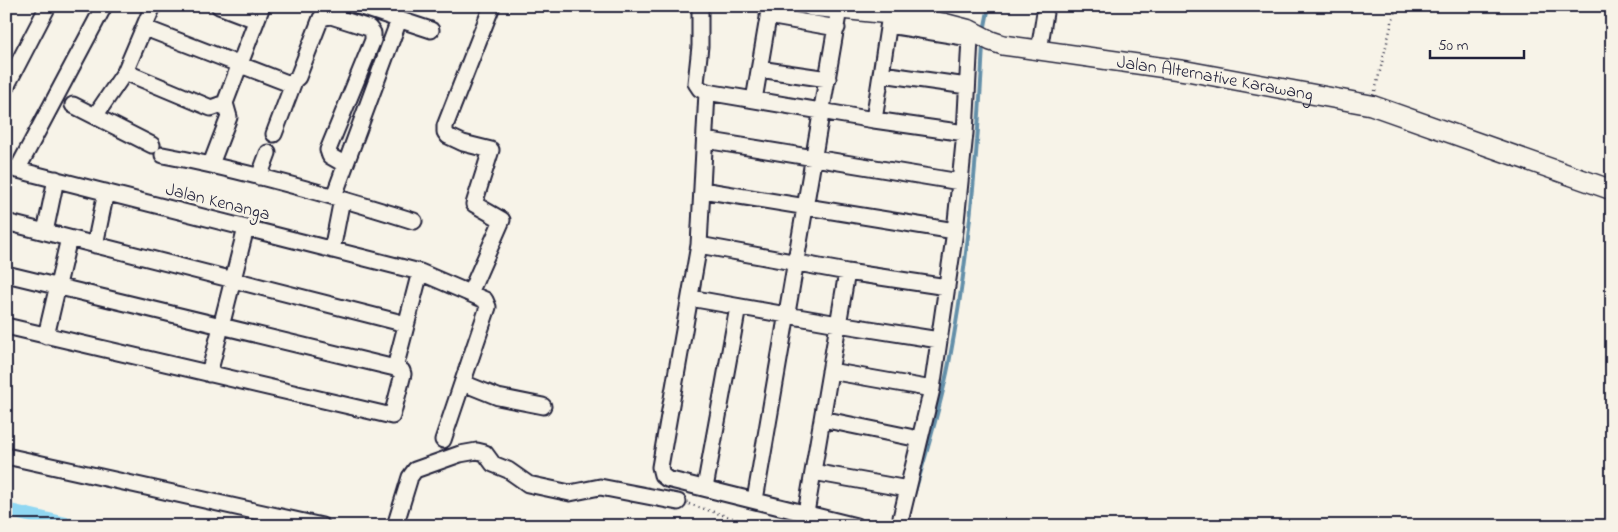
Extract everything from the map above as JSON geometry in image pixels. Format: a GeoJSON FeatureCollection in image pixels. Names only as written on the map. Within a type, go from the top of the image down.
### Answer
{"type":"FeatureCollection","features":[{"type":"Feature","properties":{"kind":"street"},"geometry":{"type":"LineString","coordinates":[[6,87],[48,6]]}},
{"type":"Feature","properties":{"kind":"street"},"geometry":{"type":"LineString","coordinates":[[11,168],[104,6]]}},
{"type":"Feature","properties":{"kind":"street"},"geometry":{"type":"LineString","coordinates":[[95,116],[125,72],[153,6]]}},
{"type":"Feature","properties":{"kind":"street"},"geometry":{"type":"LineString","coordinates":[[211,164],[229,117],[224,104],[240,67],[259,13],[219,6]]}},
{"type":"Feature","properties":{"kind":"street"},"geometry":{"type":"LineString","coordinates":[[358,6],[431,30]]}},
{"type":"Feature","properties":{"kind":"street"},"geometry":{"type":"LineString","coordinates":[[470,294],[502,220],[474,204],[491,150],[455,140],[445,132],[444,126],[471,54],[492,6]]}},
{"type":"Feature","properties":{"kind":"street"},"geometry":{"type":"LineString","coordinates":[[700,6],[700,46],[696,83],[700,89],[822,112],[965,133]]}},
{"type":"Feature","properties":{"kind":"street","name":"Jalan Alternative Karawang"},"geometry":{"type":"LineString","coordinates":[[811,6],[839,9],[890,19],[943,23],[970,30],[998,44],[1187,71],[1371,105],[1612,190]]}},
{"type":"Feature","properties":{"kind":"street"},"geometry":{"type":"LineString","coordinates":[[1038,50],[1046,6]]}},
{"type":"Feature","properties":{"kind":"street"},"geometry":{"type":"LineString","coordinates":[[755,500],[839,9]]}},
{"type":"Feature","properties":{"kind":"street"},"geometry":{"type":"LineString","coordinates":[[754,100],[769,11],[837,28]]}},
{"type":"Feature","properties":{"kind":"street"},"geometry":{"type":"LineString","coordinates":[[274,134],[321,18],[331,16],[363,25],[372,31],[373,40],[328,150],[330,156],[344,164]]}},
{"type":"Feature","properties":{"kind":"street"},"geometry":{"type":"LineString","coordinates":[[874,120],[890,19],[970,38],[965,133],[947,287],[932,389],[899,526]]}},
{"type":"Feature","properties":{"kind":"street"},"geometry":{"type":"LineString","coordinates":[[332,250],[344,164],[399,20]]}},
{"type":"Feature","properties":{"kind":"street"},"geometry":{"type":"LineString","coordinates":[[145,28],[240,67],[283,83],[293,84]]}},
{"type":"Feature","properties":{"kind":"street"},"geometry":{"type":"LineString","coordinates":[[760,69],[828,79]]}},
{"type":"Feature","properties":{"kind":"street"},"geometry":{"type":"LineString","coordinates":[[125,72],[211,108],[224,104]]}},
{"type":"Feature","properties":{"kind":"street"},"geometry":{"type":"LineString","coordinates":[[882,74],[966,86]]}},
{"type":"Feature","properties":{"kind":"street"},"geometry":{"type":"LineString","coordinates":[[708,92],[699,245],[660,467],[662,475],[667,479],[856,526]]}},
{"type":"Feature","properties":{"kind":"street"},"geometry":{"type":"LineString","coordinates":[[73,105],[157,150],[338,197],[414,221]]}},
{"type":"Feature","properties":{"kind":"street"},"geometry":{"type":"LineString","coordinates":[[705,140],[960,182]]}},
{"type":"Feature","properties":{"kind":"street"},"geometry":{"type":"LineString","coordinates":[[259,177],[268,153]]}},
{"type":"Feature","properties":{"kind":"street","name":"Jalan Kenanga"},"geometry":{"type":"LineString","coordinates":[[11,168],[420,272],[485,300],[488,307],[443,440]]}},
{"type":"Feature","properties":{"kind":"street"},"geometry":{"type":"LineString","coordinates":[[45,232],[56,180]]}},
{"type":"Feature","properties":{"kind":"street"},"geometry":{"type":"LineString","coordinates":[[702,190],[955,231]]}},
{"type":"Feature","properties":{"kind":"street"},"geometry":{"type":"LineString","coordinates":[[95,245],[106,192]]}},
{"type":"Feature","properties":{"kind":"street"},"geometry":{"type":"LineString","coordinates":[[6,222],[406,324]]}},
{"type":"Feature","properties":{"kind":"street"},"geometry":{"type":"LineString","coordinates":[[209,374],[219,327],[246,228]]}},
{"type":"Feature","properties":{"kind":"street"},"geometry":{"type":"LineString","coordinates":[[46,336],[68,238]]}},
{"type":"Feature","properties":{"kind":"street"},"geometry":{"type":"LineString","coordinates":[[699,245],[846,272],[947,287]]}},
{"type":"Feature","properties":{"kind":"street"},"geometry":{"type":"LineString","coordinates":[[395,368],[420,272]]}},
{"type":"Feature","properties":{"kind":"street"},"geometry":{"type":"LineString","coordinates":[[806,513],[846,272]]}},
{"type":"Feature","properties":{"kind":"street"},"geometry":{"type":"LineString","coordinates":[[6,274],[395,368],[403,373],[395,411],[392,416],[6,326]]}},
{"type":"Feature","properties":{"kind":"street"},"geometry":{"type":"LineString","coordinates":[[690,298],[787,316],[938,340]]}},
{"type":"Feature","properties":{"kind":"street"},"geometry":{"type":"LineString","coordinates":[[705,488],[738,307]]}},
{"type":"Feature","properties":{"kind":"street"},"geometry":{"type":"LineString","coordinates":[[830,371],[932,389]]}},
{"type":"Feature","properties":{"kind":"street"},"geometry":{"type":"LineString","coordinates":[[463,383],[498,397],[542,406]]}},
{"type":"Feature","properties":{"kind":"street"},"geometry":{"type":"LineString","coordinates":[[822,419],[920,439]]}},
{"type":"Feature","properties":{"kind":"street"},"geometry":{"type":"LineString","coordinates":[[395,526],[410,477],[415,470],[477,451],[485,453],[493,464],[508,470],[528,484],[570,493],[600,486],[678,502]]}},
{"type":"Feature","properties":{"kind":"street"},"geometry":{"type":"LineString","coordinates":[[6,456],[322,526]]}},
{"type":"Feature","properties":{"kind":"street"},"geometry":{"type":"LineString","coordinates":[[813,472],[908,489]]}},
{"type":"Feature","properties":{"kind":"path"},"geometry":{"type":"LineString","coordinates":[[1371,105],[1396,6]]}},
{"type":"Feature","properties":{"kind":"path"},"geometry":{"type":"LineString","coordinates":[[678,502],[757,526]]}},
{"type":"Feature","properties":{"kind":"waterway"},"geometry":{"type":"LineString","coordinates":[[985,26],[989,6]]}},
{"type":"Feature","properties":{"kind":"waterway"},"geometry":{"type":"LineString","coordinates":[[912,502],[941,398],[956,324],[972,204],[983,44]]}},
{"type":"Feature","properties":{"kind":"waterway"},"geometry":{"type":"LineString","coordinates":[[6,510],[75,526]]}}]}
